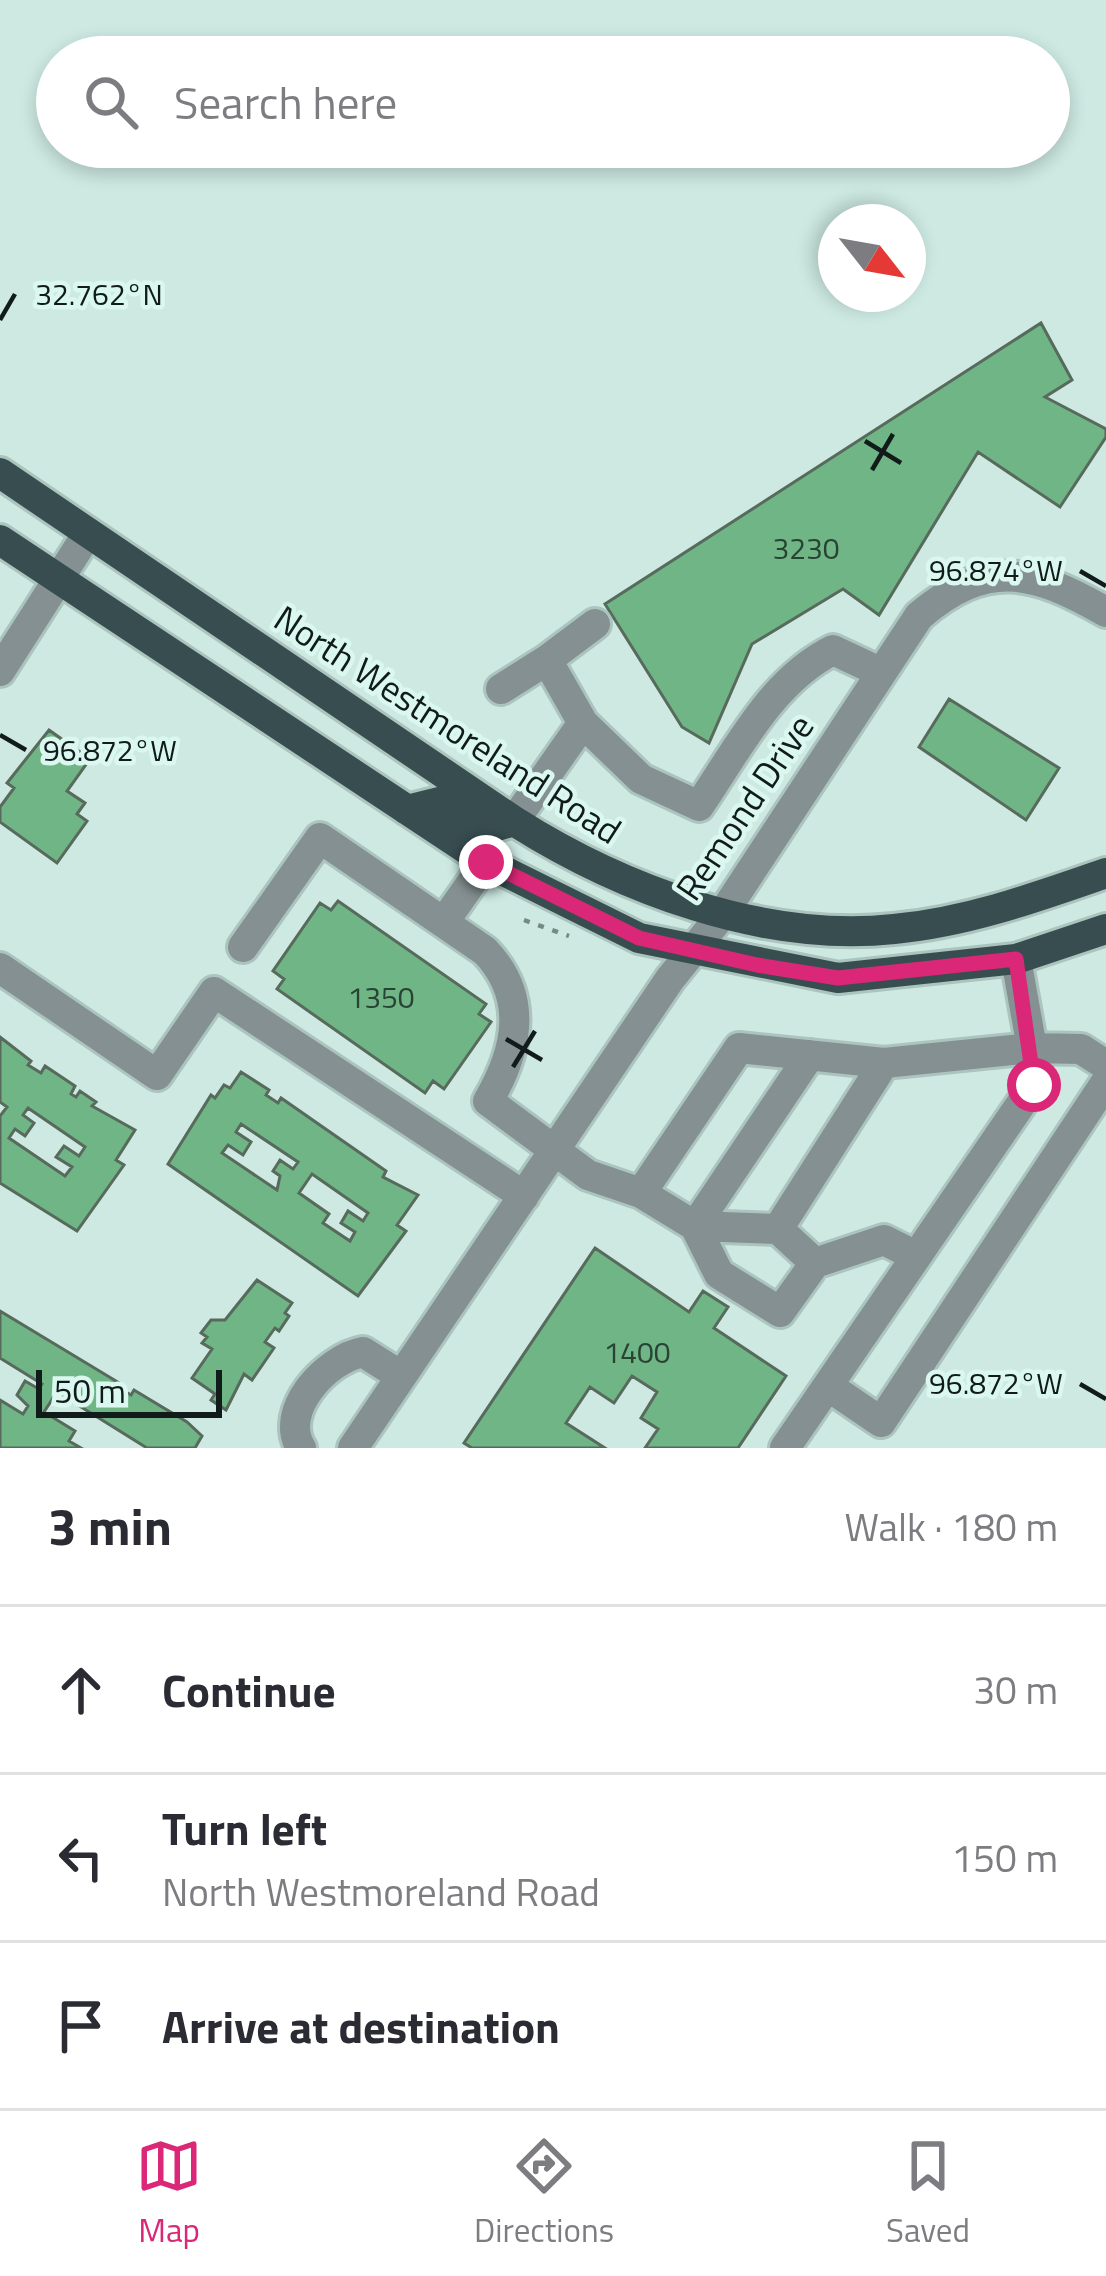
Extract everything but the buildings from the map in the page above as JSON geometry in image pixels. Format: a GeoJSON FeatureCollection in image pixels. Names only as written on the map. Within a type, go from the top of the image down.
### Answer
{"type":"FeatureCollection","features":[{"type":"Feature","properties":{"kind":"main road","name":"North Westmoreland Road"},"geometry":{"type":"LineString","coordinates":[[0,473],[514,821],[601,872],[644,890],[779,923],[890,930],[1004,908],[1106,873]]}},
{"type":"Feature","properties":{"kind":"main road"},"geometry":{"type":"LineString","coordinates":[[0,540],[486,862],[620,931],[838,978],[1016,959],[1106,929]]}},
{"type":"Feature","properties":{"kind":"main road"},"geometry":{"type":"LineString","coordinates":[[406,810],[443,801],[487,829],[514,821]]}},
{"type":"Feature","properties":{"kind":"street"},"geometry":{"type":"LineString","coordinates":[[0,671],[88,533]]}},
{"type":"Feature","properties":{"kind":"street","name":"Remond Drive"},"geometry":{"type":"LineString","coordinates":[[352,1448],[724,912],[919,616],[948,591],[981,577],[1017,574],[1058,587],[1106,612]]}},
{"type":"Feature","properties":{"kind":"street"},"geometry":{"type":"LineString","coordinates":[[501,689],[595,624]]}},
{"type":"Feature","properties":{"kind":"street"},"geometry":{"type":"LineString","coordinates":[[547,661],[583,723],[641,779],[700,806],[781,687],[802,665],[833,650],[880,672]]}},
{"type":"Feature","properties":{"kind":"street"},"geometry":{"type":"LineString","coordinates":[[514,821],[583,723]]}},
{"type":"Feature","properties":{"kind":"street"},"geometry":{"type":"LineString","coordinates":[[243,947],[320,838],[485,951],[503,970],[514,994],[516,1037],[488,1101],[588,1175],[641,1192],[695,1226],[778,1229],[815,1263]]}},
{"type":"Feature","properties":{"kind":"street"},"geometry":{"type":"LineString","coordinates":[[444,922],[486,862]]}},
{"type":"Feature","properties":{"kind":"street"},"geometry":{"type":"LineString","coordinates":[[785,1448],[1034,1085],[1016,959]]}},
{"type":"Feature","properties":{"kind":"street"},"geometry":{"type":"LineString","coordinates":[[0,968],[157,1075],[214,992],[524,1196]]}},
{"type":"Feature","properties":{"kind":"street"},"geometry":{"type":"LineString","coordinates":[[641,1192],[739,1048],[884,1064],[1032,1048],[1082,1049],[1106,1065]]}},
{"type":"Feature","properties":{"kind":"street"},"geometry":{"type":"LineString","coordinates":[[695,1226],[810,1055]]}},
{"type":"Feature","properties":{"kind":"street"},"geometry":{"type":"LineString","coordinates":[[778,1229],[884,1064]]}},
{"type":"Feature","properties":{"kind":"street"},"geometry":{"type":"LineString","coordinates":[[828,1386],[880,1422],[1106,1082]]}},
{"type":"Feature","properties":{"kind":"street"},"geometry":{"type":"LineString","coordinates":[[695,1226],[719,1274],[780,1312],[815,1263],[884,1240],[916,1256]]}},
{"type":"Feature","properties":{"kind":"street"},"geometry":{"type":"LineString","coordinates":[[301,1448],[291,1432],[292,1419],[329,1366],[363,1352],[401,1376]]}},
{"type":"Feature","properties":{"kind":"path"},"geometry":{"type":"LineString","coordinates":[[524,920],[574,938]]}},
{"type":"Feature","properties":{"kind":"route"},"geometry":{"type":"LineString","coordinates":[[486,862],[584,915],[639,938],[757,965],[838,978],[925,973],[1016,959],[1034,1085]]}}]}
